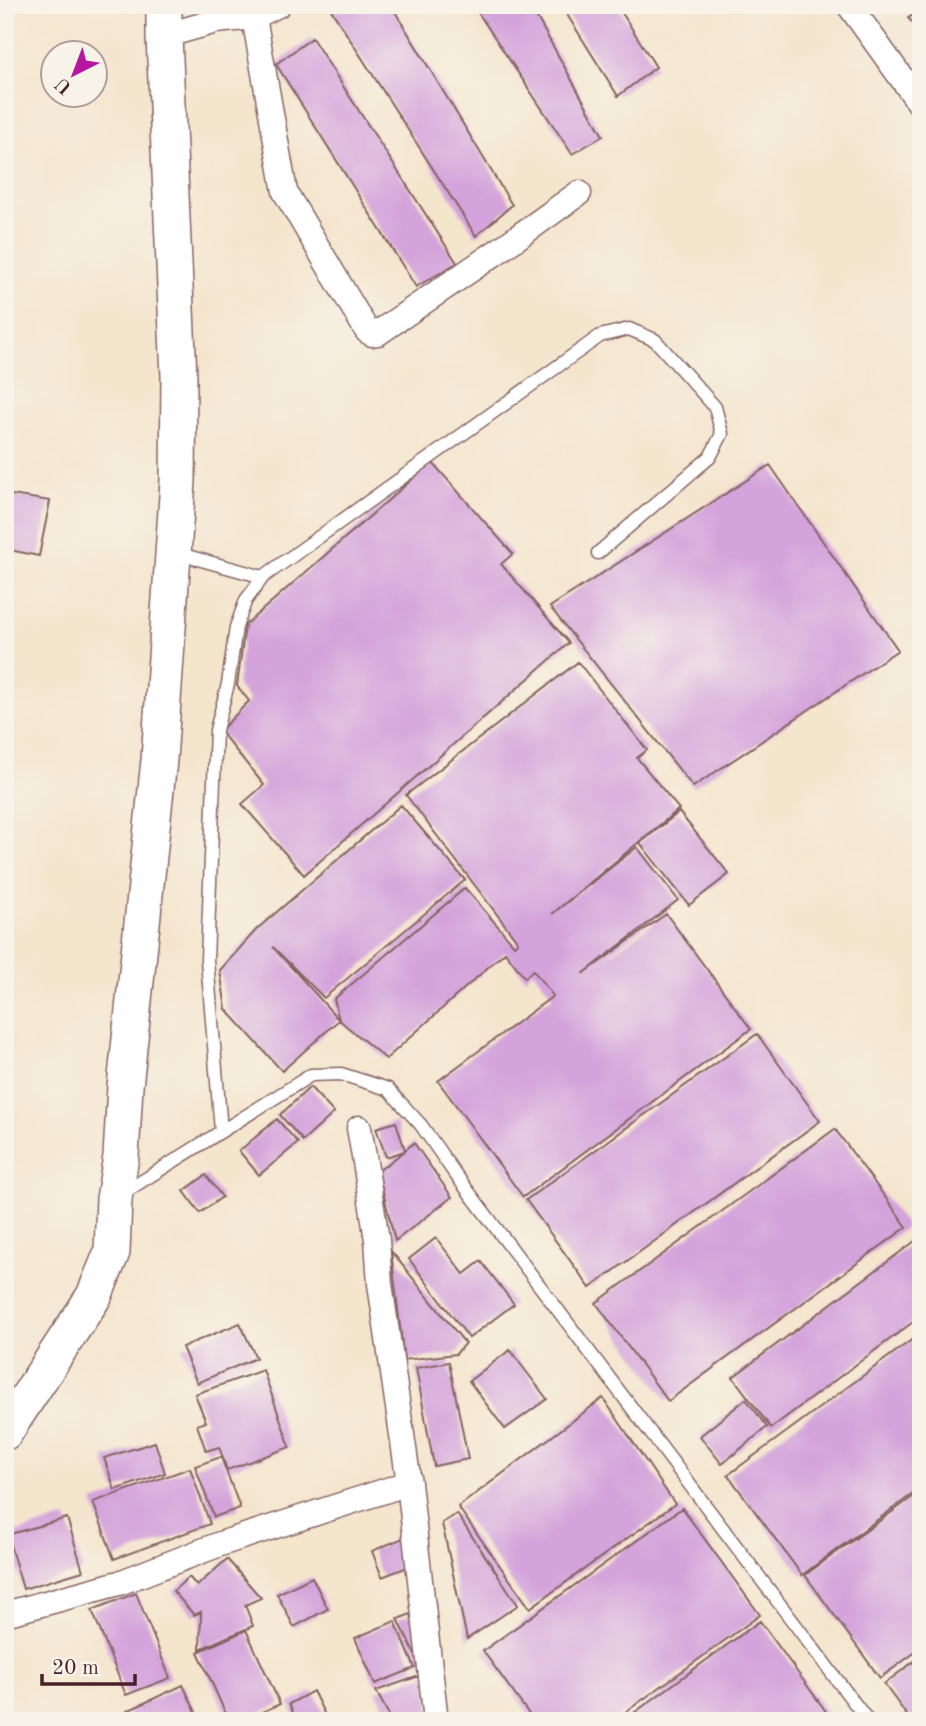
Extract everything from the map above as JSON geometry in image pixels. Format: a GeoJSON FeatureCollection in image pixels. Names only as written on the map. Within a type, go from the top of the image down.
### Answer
{"type":"FeatureCollection","features":[{"type":"Feature","properties":{"kind":"main road"},"geometry":{"type":"LineString","coordinates":[[5,1432],[94,1296],[112,1252],[114,1199],[121,1157],[125,1087],[159,760],[178,481],[179,377],[164,21]]}},
{"type":"Feature","properties":{"kind":"street"},"geometry":{"type":"LineString","coordinates":[[164,21],[216,21],[254,17],[278,5]]}},
{"type":"Feature","properties":{"kind":"street"},"geometry":{"type":"LineString","coordinates":[[849,5],[921,105]]}},
{"type":"Feature","properties":{"kind":"street"},"geometry":{"type":"LineString","coordinates":[[254,17],[285,192],[366,331],[378,333],[579,193]]}},
{"type":"Feature","properties":{"kind":"street"},"geometry":{"type":"LineString","coordinates":[[359,1128],[377,1240],[380,1284],[409,1483],[436,1721]]}},
{"type":"Feature","properties":{"kind":"street"},"geometry":{"type":"LineString","coordinates":[[5,1614],[119,1583],[220,1544],[409,1483]]}},
{"type":"Feature","properties":{"kind":"lane"},"geometry":{"type":"LineString","coordinates":[[221,1131],[207,960],[216,730],[228,684],[236,627],[246,600],[263,577],[600,336],[629,329],[655,341],[715,407],[722,434],[710,457],[598,553]]}},
{"type":"Feature","properties":{"kind":"lane"},"geometry":{"type":"LineString","coordinates":[[173,552],[263,577]]}},
{"type":"Feature","properties":{"kind":"lane"},"geometry":{"type":"LineString","coordinates":[[114,1199],[311,1075],[341,1074],[388,1089],[421,1125],[868,1721]]}},
{"type":"Feature","properties":{"kind":"building"},"geometry":{"type":"Polygon","coordinates":[[[328,5],[391,5],[512,205],[476,236],[328,5]]]}},
{"type":"Feature","properties":{"kind":"building"},"geometry":{"type":"Polygon","coordinates":[[[473,5],[530,5],[603,136],[572,154],[473,5]]]}},
{"type":"Feature","properties":{"kind":"building"},"geometry":{"type":"Polygon","coordinates":[[[561,5],[617,5],[656,67],[618,96],[561,5]]]}},
{"type":"Feature","properties":{"kind":"building"},"geometry":{"type":"Polygon","coordinates":[[[921,9],[921,32],[908,18],[921,9]]]}},
{"type":"Feature","properties":{"kind":"building"},"geometry":{"type":"Polygon","coordinates":[[[312,38],[457,263],[416,287],[276,64],[312,38]]]}},
{"type":"Feature","properties":{"kind":"building"},"geometry":{"type":"Polygon","coordinates":[[[432,462],[513,554],[501,564],[569,643],[304,875],[242,804],[264,785],[220,731],[249,701],[237,686],[245,625],[432,462]]]}},
{"type":"Feature","properties":{"kind":"building"},"geometry":{"type":"Polygon","coordinates":[[[770,465],[898,650],[693,787],[550,607],[770,465]]]}},
{"type":"Feature","properties":{"kind":"building"},"geometry":{"type":"Polygon","coordinates":[[[5,494],[50,501],[39,556],[5,549],[5,494]]]}},
{"type":"Feature","properties":{"kind":"building"},"geometry":{"type":"Polygon","coordinates":[[[578,662],[647,750],[637,758],[679,809],[552,914],[637,847],[678,900],[583,974],[666,914],[751,1029],[523,1197],[438,1081],[553,996],[533,970],[525,978],[505,952],[386,1059],[339,1020],[334,999],[465,888],[514,945],[518,942],[406,795],[578,662]]]}},
{"type":"Feature","properties":{"kind":"building"},"geometry":{"type":"Polygon","coordinates":[[[401,805],[465,880],[324,998],[273,947],[339,1020],[282,1071],[226,1009],[220,970],[257,929],[401,805]]]}},
{"type":"Feature","properties":{"kind":"building"},"geometry":{"type":"Polygon","coordinates":[[[679,812],[729,874],[689,905],[640,843],[679,812]]]}},
{"type":"Feature","properties":{"kind":"building"},"geometry":{"type":"Polygon","coordinates":[[[757,1034],[820,1121],[590,1288],[526,1200],[757,1034]]]}},
{"type":"Feature","properties":{"kind":"building"},"geometry":{"type":"Polygon","coordinates":[[[310,1087],[334,1113],[303,1141],[280,1115],[310,1087]]]}},
{"type":"Feature","properties":{"kind":"building"},"geometry":{"type":"Polygon","coordinates":[[[277,1119],[298,1143],[259,1175],[239,1151],[277,1119]]]}},
{"type":"Feature","properties":{"kind":"building"},"geometry":{"type":"Polygon","coordinates":[[[396,1122],[405,1150],[414,1143],[452,1197],[395,1241],[378,1171],[405,1151],[386,1157],[376,1128],[396,1122]]]}},
{"type":"Feature","properties":{"kind":"building"},"geometry":{"type":"Polygon","coordinates":[[[835,1129],[907,1227],[668,1401],[596,1303],[835,1129]]]}},
{"type":"Feature","properties":{"kind":"building"},"geometry":{"type":"Polygon","coordinates":[[[206,1175],[222,1197],[200,1213],[184,1191],[206,1175]]]}},
{"type":"Feature","properties":{"kind":"building"},"geometry":{"type":"Polygon","coordinates":[[[436,1238],[464,1274],[481,1261],[514,1304],[469,1338],[409,1259],[436,1238]]]}},
{"type":"Feature","properties":{"kind":"building"},"geometry":{"type":"Polygon","coordinates":[[[915,1241],[921,1248],[921,1316],[771,1428],[733,1377],[915,1241]]]}},
{"type":"Feature","properties":{"kind":"building"},"geometry":{"type":"Polygon","coordinates":[[[391,1251],[465,1343],[456,1354],[404,1360],[391,1251]]]}},
{"type":"Feature","properties":{"kind":"building"},"geometry":{"type":"Polygon","coordinates":[[[240,1323],[256,1358],[197,1383],[182,1347],[240,1323]]]}},
{"type":"Feature","properties":{"kind":"building"},"geometry":{"type":"Polygon","coordinates":[[[921,1333],[921,1488],[802,1575],[728,1475],[921,1333]]]}},
{"type":"Feature","properties":{"kind":"building"},"geometry":{"type":"Polygon","coordinates":[[[510,1350],[547,1399],[505,1429],[469,1381],[510,1350]]]}},
{"type":"Feature","properties":{"kind":"building"},"geometry":{"type":"Polygon","coordinates":[[[449,1362],[468,1459],[434,1466],[416,1368],[449,1362]]]}},
{"type":"Feature","properties":{"kind":"building"},"geometry":{"type":"Polygon","coordinates":[[[263,1370],[290,1447],[227,1470],[219,1447],[206,1451],[197,1425],[206,1422],[195,1394],[263,1370]]]}},
{"type":"Feature","properties":{"kind":"building"},"geometry":{"type":"Polygon","coordinates":[[[603,1398],[675,1504],[530,1608],[458,1507],[603,1398]]]}},
{"type":"Feature","properties":{"kind":"building"},"geometry":{"type":"Polygon","coordinates":[[[746,1399],[767,1427],[722,1464],[700,1436],[746,1399]]]}},
{"type":"Feature","properties":{"kind":"building"},"geometry":{"type":"Polygon","coordinates":[[[155,1442],[165,1473],[115,1490],[104,1458],[155,1442]]]}},
{"type":"Feature","properties":{"kind":"building"},"geometry":{"type":"Polygon","coordinates":[[[221,1457],[240,1508],[214,1517],[195,1466],[221,1457]]]}},
{"type":"Feature","properties":{"kind":"building"},"geometry":{"type":"Polygon","coordinates":[[[190,1468],[210,1524],[114,1559],[93,1502],[190,1468]]]}},
{"type":"Feature","properties":{"kind":"building"},"geometry":{"type":"Polygon","coordinates":[[[921,1491],[921,1648],[880,1678],[805,1575],[921,1491]]]}},
{"type":"Feature","properties":{"kind":"building"},"geometry":{"type":"Polygon","coordinates":[[[682,1508],[760,1615],[613,1721],[534,1721],[483,1651],[682,1508]]]}},
{"type":"Feature","properties":{"kind":"building"},"geometry":{"type":"Polygon","coordinates":[[[457,1514],[518,1605],[467,1639],[442,1523],[457,1514]]]}},
{"type":"Feature","properties":{"kind":"building"},"geometry":{"type":"Polygon","coordinates":[[[67,1518],[83,1571],[23,1589],[7,1535],[67,1518]]]}},
{"type":"Feature","properties":{"kind":"building"},"geometry":{"type":"Polygon","coordinates":[[[403,1538],[413,1565],[382,1577],[372,1551],[403,1538]]]}},
{"type":"Feature","properties":{"kind":"building"},"geometry":{"type":"Polygon","coordinates":[[[227,1559],[261,1598],[245,1605],[253,1626],[200,1649],[201,1612],[194,1615],[173,1591],[189,1577],[197,1586],[227,1559]]]}},
{"type":"Feature","properties":{"kind":"building"},"geometry":{"type":"Polygon","coordinates":[[[312,1577],[328,1609],[294,1627],[277,1594],[312,1577]]]}},
{"type":"Feature","properties":{"kind":"building"},"geometry":{"type":"Polygon","coordinates":[[[136,1593],[170,1678],[126,1695],[92,1610],[136,1593]]]}},
{"type":"Feature","properties":{"kind":"building"},"geometry":{"type":"Polygon","coordinates":[[[421,1610],[421,1667],[398,1619],[421,1610]]]}},
{"type":"Feature","properties":{"kind":"building"},"geometry":{"type":"Polygon","coordinates":[[[395,1621],[415,1668],[375,1684],[355,1638],[395,1621]]]}},
{"type":"Feature","properties":{"kind":"building"},"geometry":{"type":"Polygon","coordinates":[[[760,1621],[833,1721],[623,1721],[760,1621]]]}},
{"type":"Feature","properties":{"kind":"building"},"geometry":{"type":"Polygon","coordinates":[[[246,1630],[280,1704],[242,1721],[229,1721],[198,1652],[246,1630]]]}},
{"type":"Feature","properties":{"kind":"building"},"geometry":{"type":"Polygon","coordinates":[[[921,1656],[921,1721],[911,1721],[884,1684],[921,1656]]]}},
{"type":"Feature","properties":{"kind":"building"},"geometry":{"type":"Polygon","coordinates":[[[428,1673],[431,1721],[392,1721],[376,1691],[428,1673]]]}},
{"type":"Feature","properties":{"kind":"building"},"geometry":{"type":"Polygon","coordinates":[[[183,1685],[200,1721],[132,1721],[127,1711],[183,1685]]]}},
{"type":"Feature","properties":{"kind":"building"},"geometry":{"type":"Polygon","coordinates":[[[313,1691],[328,1721],[297,1721],[289,1704],[313,1691]]]}}]}
